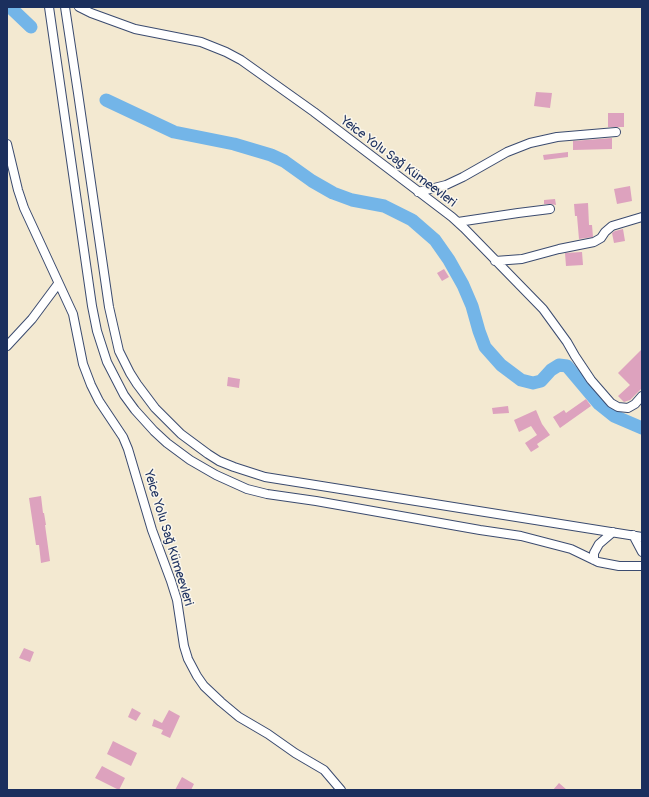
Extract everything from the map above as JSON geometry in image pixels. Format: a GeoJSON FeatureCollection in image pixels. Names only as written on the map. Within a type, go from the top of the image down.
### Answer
{"type":"FeatureCollection","features":[{"type":"Feature","properties":{"kind":"street"},"geometry":{"type":"LineString","coordinates":[[49,7],[92,306],[97,331],[107,362],[117,382],[135,410],[154,431],[190,460],[216,475],[248,489],[267,494],[521,536],[571,549],[594,560],[619,566],[641,564]]}},
{"type":"Feature","properties":{"kind":"street"},"geometry":{"type":"LineString","coordinates":[[65,7],[109,307],[117,344],[124,361],[137,384],[155,408],[181,434],[219,461],[265,477],[642,537]]}},
{"type":"Feature","properties":{"kind":"street","name":"Yeice Yolu Sağ Kümeevleri"},"geometry":{"type":"LineString","coordinates":[[79,7],[135,29],[200,42],[226,52],[241,60],[314,112],[458,222],[543,309],[567,342],[591,380],[611,403],[618,407],[628,408],[635,404],[642,396]]}},
{"type":"Feature","properties":{"kind":"street"},"geometry":{"type":"LineString","coordinates":[[418,192],[446,185],[464,177],[507,152],[530,143],[557,137],[616,132]]}},
{"type":"Feature","properties":{"kind":"street","name":"Yeice Yolu Sağ Kümeevleri"},"geometry":{"type":"LineString","coordinates":[[7,144],[24,208],[73,314],[83,364],[91,385],[99,401],[123,437],[128,449],[152,530],[177,600],[184,646],[196,676],[204,686],[233,712],[295,753],[324,770],[341,790]]}},
{"type":"Feature","properties":{"kind":"street"},"geometry":{"type":"LineString","coordinates":[[458,222],[550,209]]}},
{"type":"Feature","properties":{"kind":"street"},"geometry":{"type":"LineString","coordinates":[[495,261],[522,259],[559,249],[594,242],[612,226],[642,217]]}},
{"type":"Feature","properties":{"kind":"street"},"geometry":{"type":"LineString","coordinates":[[7,346],[32,319],[58,284]]}},
{"type":"Feature","properties":{"kind":"street"},"geometry":{"type":"LineString","coordinates":[[594,560],[594,553],[599,544],[613,532]]}},
{"type":"Feature","properties":{"kind":"street"},"geometry":{"type":"LineString","coordinates":[[633,535],[642,552]]}},
{"type":"Feature","properties":{"kind":"building"},"geometry":{"type":"Polygon","coordinates":[[[536,92],[552,93],[550,108],[534,106],[536,92]]]}},
{"type":"Feature","properties":{"kind":"building"},"geometry":{"type":"Polygon","coordinates":[[[608,113],[624,113],[624,127],[608,127],[608,113]]]}},
{"type":"Feature","properties":{"kind":"building"},"geometry":{"type":"Polygon","coordinates":[[[612,138],[612,149],[573,150],[573,141],[612,138]]]}},
{"type":"Feature","properties":{"kind":"building"},"geometry":{"type":"Polygon","coordinates":[[[568,152],[568,157],[544,160],[543,155],[568,152]]]}},
{"type":"Feature","properties":{"kind":"building"},"geometry":{"type":"Polygon","coordinates":[[[630,186],[632,201],[617,204],[614,189],[630,186]]]}},
{"type":"Feature","properties":{"kind":"building"},"geometry":{"type":"Polygon","coordinates":[[[555,199],[556,205],[544,204],[544,200],[555,199]]]}},
{"type":"Feature","properties":{"kind":"building"},"geometry":{"type":"Polygon","coordinates":[[[588,203],[589,225],[592,225],[593,237],[579,239],[577,216],[575,216],[574,204],[588,203]]]}},
{"type":"Feature","properties":{"kind":"building"},"geometry":{"type":"Polygon","coordinates":[[[623,229],[625,241],[614,243],[612,233],[623,229]]]}},
{"type":"Feature","properties":{"kind":"building"},"geometry":{"type":"Polygon","coordinates":[[[582,252],[583,265],[566,266],[565,253],[582,252]]]}},
{"type":"Feature","properties":{"kind":"building"},"geometry":{"type":"Polygon","coordinates":[[[444,269],[449,277],[442,281],[437,273],[444,269]]]}},
{"type":"Feature","properties":{"kind":"building"},"geometry":{"type":"Polygon","coordinates":[[[642,349],[642,388],[630,400],[624,402],[618,396],[630,385],[618,373],[642,349]]]}},
{"type":"Feature","properties":{"kind":"building"},"geometry":{"type":"Polygon","coordinates":[[[228,377],[240,379],[239,388],[227,386],[228,377]]]}},
{"type":"Feature","properties":{"kind":"building"},"geometry":{"type":"Polygon","coordinates":[[[586,399],[591,406],[560,428],[553,417],[564,410],[566,413],[586,399]]]}},
{"type":"Feature","properties":{"kind":"building"},"geometry":{"type":"Polygon","coordinates":[[[508,406],[509,413],[493,414],[492,408],[508,406]]]}},
{"type":"Feature","properties":{"kind":"building"},"geometry":{"type":"Polygon","coordinates":[[[536,410],[542,424],[550,435],[537,444],[539,447],[531,452],[525,443],[537,435],[531,426],[519,432],[514,420],[536,410]]]}},
{"type":"Feature","properties":{"kind":"building"},"geometry":{"type":"Polygon","coordinates":[[[41,496],[50,561],[41,563],[39,545],[36,545],[29,498],[41,496]]]}},
{"type":"Feature","properties":{"kind":"building"},"geometry":{"type":"Polygon","coordinates":[[[24,648],[34,652],[30,662],[19,658],[24,648]]]}},
{"type":"Feature","properties":{"kind":"building"},"geometry":{"type":"Polygon","coordinates":[[[132,708],[141,713],[136,721],[128,717],[132,708]]]}},
{"type":"Feature","properties":{"kind":"building"},"geometry":{"type":"Polygon","coordinates":[[[169,710],[180,716],[170,738],[161,734],[163,730],[152,726],[154,719],[162,723],[169,710]]]}},
{"type":"Feature","properties":{"kind":"building"},"geometry":{"type":"Polygon","coordinates":[[[113,741],[137,753],[131,766],[107,754],[113,741]]]}},
{"type":"Feature","properties":{"kind":"building"},"geometry":{"type":"Polygon","coordinates":[[[102,766],[125,778],[119,790],[95,778],[102,766]]]}},
{"type":"Feature","properties":{"kind":"building"},"geometry":{"type":"Polygon","coordinates":[[[182,777],[194,784],[191,790],[175,790],[182,777]]]}},
{"type":"Feature","properties":{"kind":"building"},"geometry":{"type":"Polygon","coordinates":[[[559,783],[567,790],[553,790],[559,783]]]}},
{"type":"Feature","properties":{"kind":"waterway"},"geometry":{"type":"LineString","coordinates":[[10,7],[31,27]]}},
{"type":"Feature","properties":{"kind":"waterway"},"geometry":{"type":"LineString","coordinates":[[106,100],[174,132],[234,144],[271,155],[284,161],[312,181],[333,193],[352,200],[384,206],[412,220],[435,240],[449,260],[463,285],[472,306],[485,347],[501,365],[521,380],[533,383],[541,381],[551,370],[559,365],[567,366],[599,404],[614,416],[642,428]]}}]}
